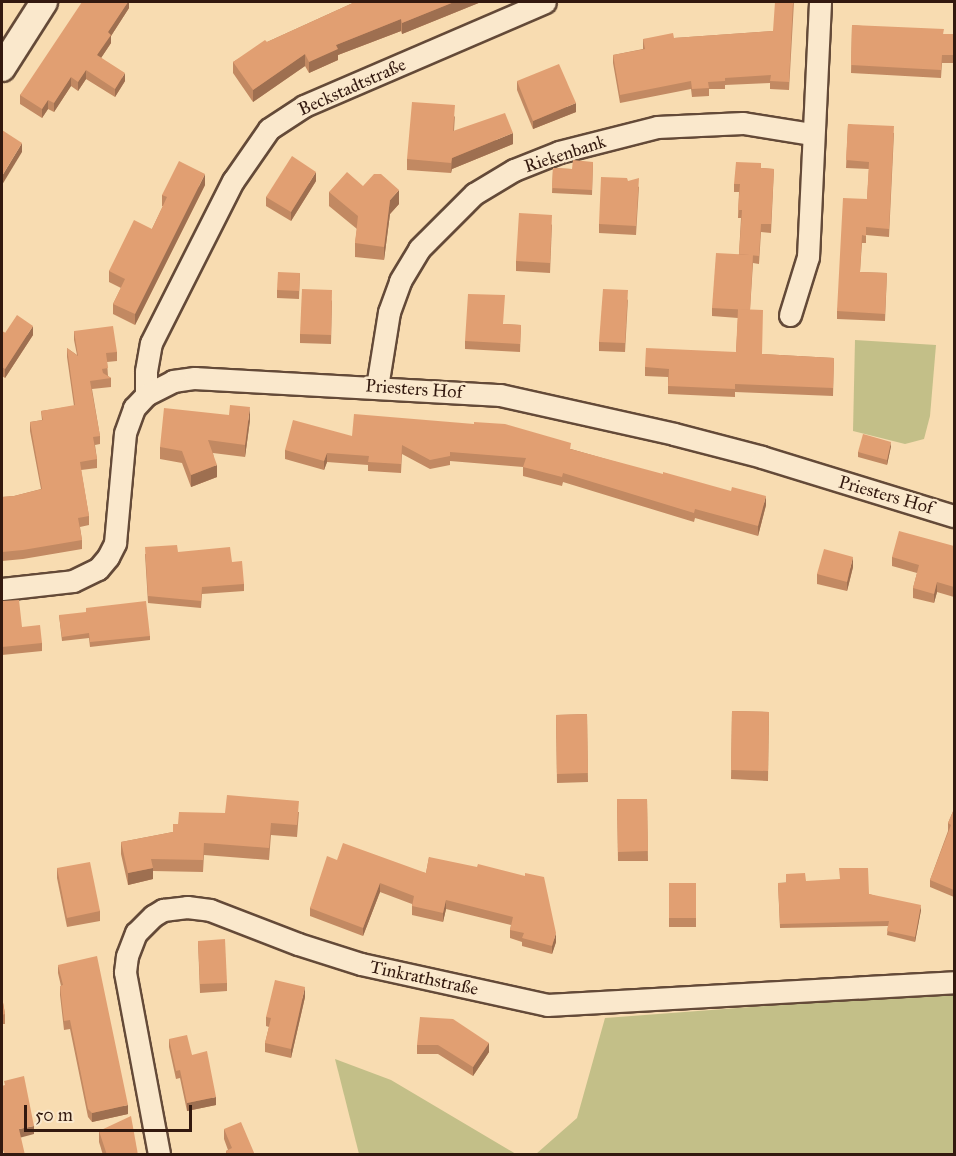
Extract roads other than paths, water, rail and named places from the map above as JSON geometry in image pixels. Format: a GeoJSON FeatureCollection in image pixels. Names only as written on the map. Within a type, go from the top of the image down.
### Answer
{"type":"FeatureCollection","features":[{"type":"Feature","properties":{"kind":"street"},"geometry":{"type":"LineString","coordinates":[[2,68],[44,2]]}},
{"type":"Feature","properties":{"kind":"street","name":"Beckstadtstraße"},"geometry":{"type":"LineString","coordinates":[[146,395],[146,371],[151,343],[233,181],[269,129],[304,106],[544,2]]}},
{"type":"Feature","properties":{"kind":"street"},"geometry":{"type":"LineString","coordinates":[[790,315],[808,258],[820,2]]}},
{"type":"Feature","properties":{"kind":"street","name":"Riekenbank"},"geometry":{"type":"LineString","coordinates":[[377,387],[389,312],[400,281],[419,249],[474,194],[514,170],[559,152],[657,128],[743,123],[812,135]]}},
{"type":"Feature","properties":{"kind":"street","name":"Priesters Hof"},"geometry":{"type":"LineString","coordinates":[[2,589],[80,579],[98,569],[108,557],[117,528],[125,433],[134,408],[146,395],[173,381],[195,378],[500,395],[762,457],[954,516]]}},
{"type":"Feature","properties":{"kind":"street","name":"Tinkrathstraße"},"geometry":{"type":"LineString","coordinates":[[159,1155],[125,972],[127,956],[136,933],[153,916],[174,908],[210,910],[298,944],[361,964],[547,1005],[954,982]]}}]}
